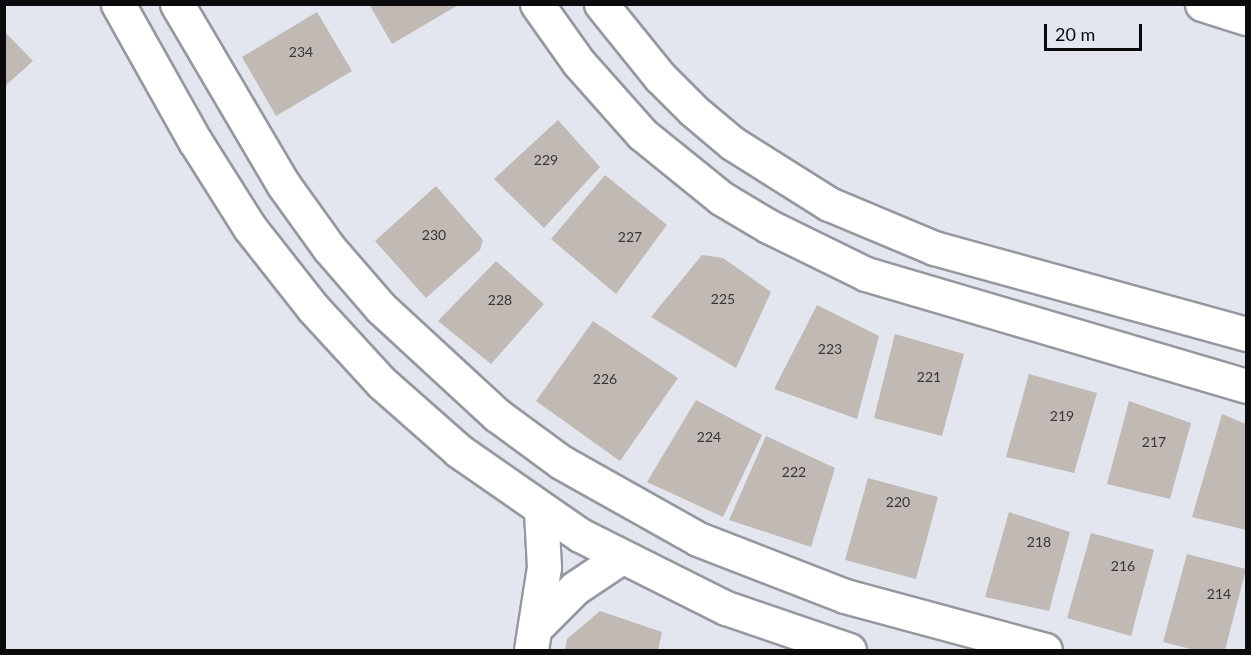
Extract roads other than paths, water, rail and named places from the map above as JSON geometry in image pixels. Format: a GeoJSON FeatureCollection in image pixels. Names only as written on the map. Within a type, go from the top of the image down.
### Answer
{"type":"FeatureCollection","features":[{"type":"Feature","properties":{"kind":"street"},"geometry":{"type":"LineString","coordinates":[[118,4],[195,141],[250,228],[299,291],[382,383],[459,451],[541,511],[620,558],[726,608],[841,649]]}},
{"type":"Feature","properties":{"kind":"street"},"geometry":{"type":"LineString","coordinates":[[177,4],[241,117],[323,239],[381,308],[480,400],[561,462],[638,508],[770,570],[845,596],[1045,651]]}},
{"type":"Feature","properties":{"kind":"street"},"geometry":{"type":"LineString","coordinates":[[537,4],[579,63],[642,134],[721,198],[816,252],[888,281],[1246,386]]}},
{"type":"Feature","properties":{"kind":"street"},"geometry":{"type":"LineString","coordinates":[[601,4],[660,77],[694,111],[732,143],[829,204],[934,248],[1240,327]]}},
{"type":"Feature","properties":{"kind":"street"},"geometry":{"type":"LineString","coordinates":[[1202,4],[1246,18]]}},
{"type":"Feature","properties":{"kind":"street"},"geometry":{"type":"LineString","coordinates":[[195,141],[241,117]]}},
{"type":"Feature","properties":{"kind":"street"},"geometry":{"type":"LineString","coordinates":[[534,639],[545,537],[541,511]]}},
{"type":"Feature","properties":{"kind":"street"},"geometry":{"type":"LineString","coordinates":[[534,639],[575,588],[620,558]]}}]}
